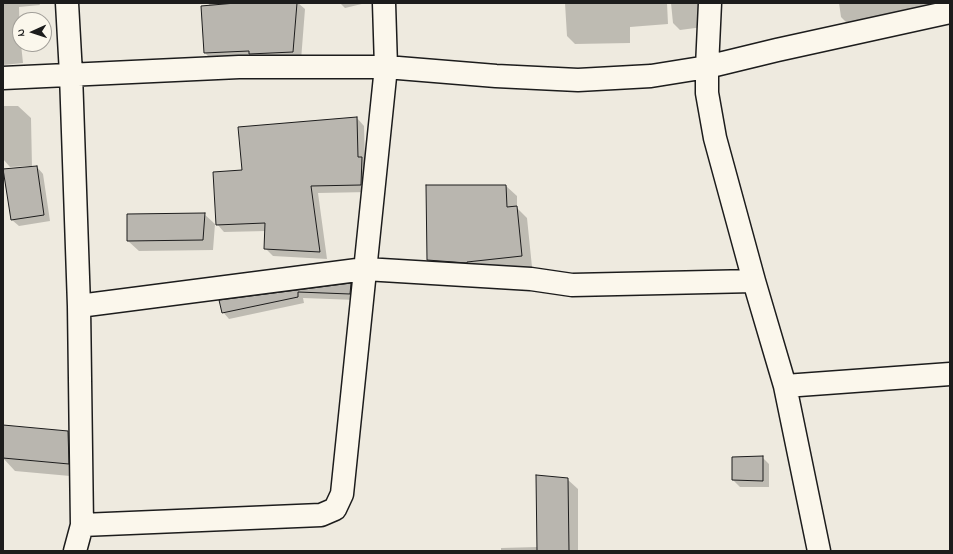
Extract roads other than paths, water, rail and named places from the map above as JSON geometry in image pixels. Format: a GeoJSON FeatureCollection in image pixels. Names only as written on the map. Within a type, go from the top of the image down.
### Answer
{"type":"FeatureCollection","features":[{"type":"Feature","properties":{"kind":"street"},"geometry":{"type":"LineString","coordinates":[[67,3],[72,74],[79,306],[82,525],[75,551]]}},
{"type":"Feature","properties":{"kind":"street"},"geometry":{"type":"LineString","coordinates":[[82,525],[321,515],[335,509],[342,494],[386,67],[384,3]]}},
{"type":"Feature","properties":{"kind":"street"},"geometry":{"type":"LineString","coordinates":[[710,3],[707,93],[715,138],[754,281],[785,386],[819,551]]}},
{"type":"Feature","properties":{"kind":"street"},"geometry":{"type":"LineString","coordinates":[[3,78],[240,67],[386,67],[496,76],[578,80],[651,76],[707,67],[950,12]]}},
{"type":"Feature","properties":{"kind":"street"},"geometry":{"type":"LineString","coordinates":[[79,306],[365,269],[531,279],[572,284],[754,281]]}},
{"type":"Feature","properties":{"kind":"street"},"geometry":{"type":"LineString","coordinates":[[785,386],[950,374]]}}]}
